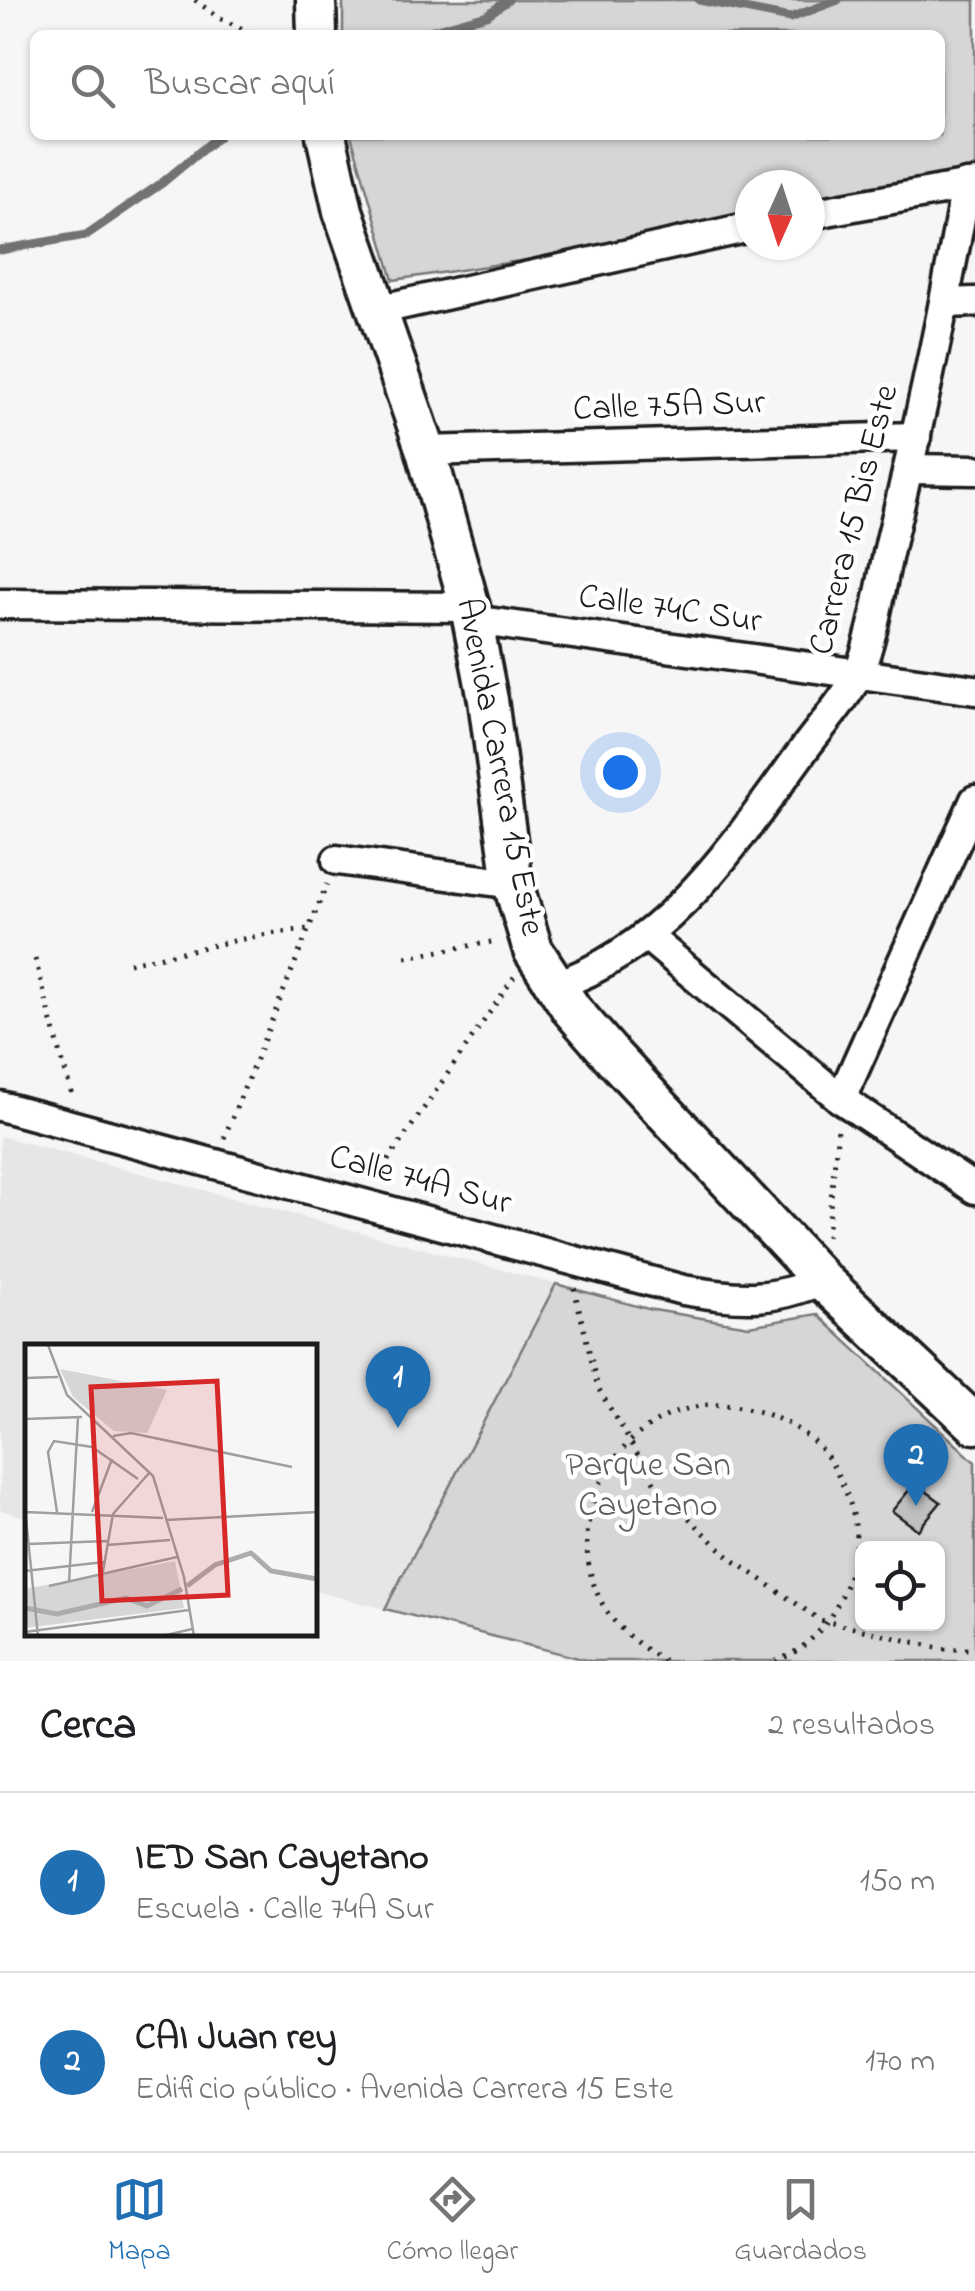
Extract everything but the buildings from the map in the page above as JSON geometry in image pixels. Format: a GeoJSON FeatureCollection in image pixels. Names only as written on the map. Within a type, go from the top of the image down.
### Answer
{"type":"FeatureCollection","features":[{"type":"Feature","properties":{"kind":"main road"},"geometry":{"type":"LineString","coordinates":[[316,0],[317,30]]}},
{"type":"Feature","properties":{"kind":"main road","name":"Avenida Carrera 15 Este"},"geometry":{"type":"LineString","coordinates":[[327,140],[343,211],[426,451],[471,614],[488,700],[513,884],[530,942],[554,986],[614,1058],[822,1280],[975,1424]]}},
{"type":"Feature","properties":{"kind":"street"},"geometry":{"type":"LineString","coordinates":[[825,211],[970,184]]}},
{"type":"Feature","properties":{"kind":"street","name":"Carrera 15 Bis Este"},"geometry":{"type":"LineString","coordinates":[[554,986],[584,976],[648,937],[696,891],[858,674],[916,437],[970,184]]}},
{"type":"Feature","properties":{"kind":"street"},"geometry":{"type":"LineString","coordinates":[[376,310],[735,230]]}},
{"type":"Feature","properties":{"kind":"street"},"geometry":{"type":"LineString","coordinates":[[945,303],[975,302]]}},
{"type":"Feature","properties":{"kind":"street","name":"Calle 75A Sur"},"geometry":{"type":"LineString","coordinates":[[426,451],[916,437]]}},
{"type":"Feature","properties":{"kind":"street"},"geometry":{"type":"LineString","coordinates":[[908,468],[975,470]]}},
{"type":"Feature","properties":{"kind":"street","name":"Calle 74C Sur"},"geometry":{"type":"LineString","coordinates":[[0,604],[471,614],[975,690]]}},
{"type":"Feature","properties":{"kind":"street"},"geometry":{"type":"LineString","coordinates":[[841,1099],[975,800]]}},
{"type":"Feature","properties":{"kind":"street"},"geometry":{"type":"LineString","coordinates":[[336,860],[513,884]]}},
{"type":"Feature","properties":{"kind":"street"},"geometry":{"type":"LineString","coordinates":[[648,937],[841,1099],[975,1190]]}},
{"type":"Feature","properties":{"kind":"street","name":"Calle 74A Sur"},"geometry":{"type":"LineString","coordinates":[[0,1106],[683,1290],[749,1298],[776,1297],[822,1280]]}},
{"type":"Feature","properties":{"kind":"path"},"geometry":{"type":"LineString","coordinates":[[195,0],[219,18],[245,30]]}},
{"type":"Feature","properties":{"kind":"path"},"geometry":{"type":"LineString","coordinates":[[214,1164],[336,860]]}},
{"type":"Feature","properties":{"kind":"path"},"geometry":{"type":"LineString","coordinates":[[130,963],[309,929]]}},
{"type":"Feature","properties":{"kind":"path"},"geometry":{"type":"LineString","coordinates":[[406,958],[530,942]]}},
{"type":"Feature","properties":{"kind":"path"},"geometry":{"type":"LineString","coordinates":[[358,1203],[530,942]]}},
{"type":"Feature","properties":{"kind":"path"},"geometry":{"type":"LineString","coordinates":[[35,959],[80,1128]]}},
{"type":"Feature","properties":{"kind":"path"},"geometry":{"type":"LineString","coordinates":[[822,1280],[841,1099]]}},
{"type":"Feature","properties":{"kind":"path"},"geometry":{"type":"LineString","coordinates":[[567,1259],[598,1388],[657,1487],[730,1558],[828,1622],[943,1649],[975,1649]]}},
{"type":"Feature","properties":{"kind":"path"},"geometry":{"type":"LineString","coordinates":[[664,1661],[630,1638],[603,1605],[588,1566],[587,1523],[598,1482],[622,1448],[656,1422],[700,1406],[747,1407],[791,1424],[826,1454],[850,1495],[857,1541],[848,1586],[828,1622],[788,1656],[776,1661]]}},
{"type":"Feature","properties":{"kind":"shaded area"},"geometry":{"type":"Polygon","coordinates":[[[0,1136],[556,1284],[385,1609],[318,1592],[318,1344],[25,1344],[25,1516],[0,1510],[0,1136]]]}},
{"type":"Feature","properties":{"kind":"green space"},"geometry":{"type":"Polygon","coordinates":[[[343,0],[975,0],[975,175],[898,184],[825,199],[825,170],[735,170],[735,217],[526,260],[393,280],[352,140],[945,140],[945,30],[343,30],[343,0]]]}},
{"type":"Feature","properties":{"kind":"green space","name":"Parque San Cayetano"},"geometry":{"type":"Polygon","coordinates":[[[556,1284],[648,1309],[749,1326],[817,1314],[975,1462],[975,1661],[590,1661],[385,1609],[556,1284]]]}},
{"type":"Feature","properties":{"kind":"waterway"},"geometry":{"type":"LineString","coordinates":[[433,30],[487,15],[508,0]]}},
{"type":"Feature","properties":{"kind":"waterway"},"geometry":{"type":"LineString","coordinates":[[699,0],[790,18],[838,0]]}},
{"type":"Feature","properties":{"kind":"waterway"},"geometry":{"type":"LineString","coordinates":[[0,250],[86,235],[162,183],[214,140]]}},
{"type":"Feature","properties":{"kind":"place","name":"IED San Cayetano"},"geometry":{"type":"Point","coordinates":[398,1428]}},
{"type":"Feature","properties":{"kind":"place","name":"CAI Juan rey"},"geometry":{"type":"Point","coordinates":[916,1506]}}]}
